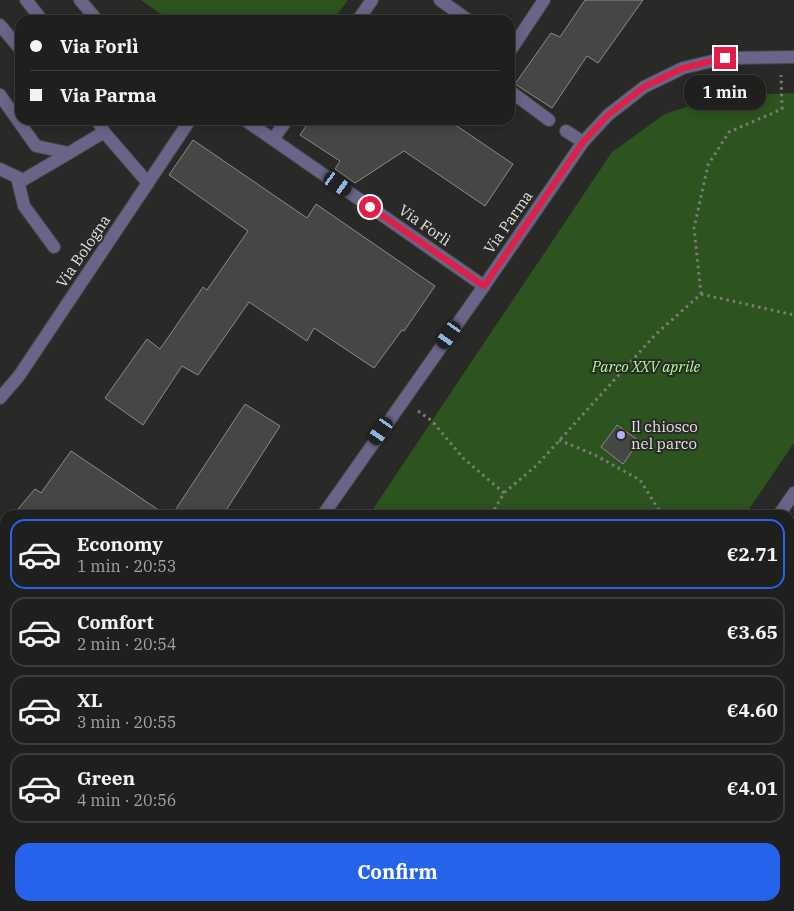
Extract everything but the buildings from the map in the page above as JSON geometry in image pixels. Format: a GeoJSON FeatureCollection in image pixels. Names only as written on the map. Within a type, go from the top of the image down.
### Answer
{"type":"FeatureCollection","features":[{"type":"Feature","properties":{"kind":"street"},"geometry":{"type":"LineString","coordinates":[[26,0],[38,15]]}},
{"type":"Feature","properties":{"kind":"street"},"geometry":{"type":"LineString","coordinates":[[80,0],[93,15]]}},
{"type":"Feature","properties":{"kind":"street"},"geometry":{"type":"LineString","coordinates":[[362,15],[372,0]]}},
{"type":"Feature","properties":{"kind":"street"},"geometry":{"type":"LineString","coordinates":[[440,0],[461,15]]}},
{"type":"Feature","properties":{"kind":"street"},"geometry":{"type":"LineString","coordinates":[[515,43],[544,0]]}},
{"type":"Feature","properties":{"kind":"street"},"geometry":{"type":"LineString","coordinates":[[0,25],[15,43]]}},
{"type":"Feature","properties":{"kind":"street","name":"Via Parma"},"geometry":{"type":"LineString","coordinates":[[326,510],[583,142],[608,115],[644,87],[683,68],[725,58],[794,56]]}},
{"type":"Feature","properties":{"kind":"street"},"geometry":{"type":"LineString","coordinates":[[0,95],[15,116]]}},
{"type":"Feature","properties":{"kind":"street"},"geometry":{"type":"LineString","coordinates":[[515,95],[549,120]]}},
{"type":"Feature","properties":{"kind":"street"},"geometry":{"type":"LineString","coordinates":[[21,125],[36,146],[69,153]]}},
{"type":"Feature","properties":{"kind":"street"},"geometry":{"type":"LineString","coordinates":[[100,125],[148,183]]}},
{"type":"Feature","properties":{"kind":"street"},"geometry":{"type":"LineString","coordinates":[[0,169],[23,180],[104,132],[107,125]]}},
{"type":"Feature","properties":{"kind":"street","name":"Via Bologna"},"geometry":{"type":"LineString","coordinates":[[0,398],[19,376],[187,125]]}},
{"type":"Feature","properties":{"kind":"street"},"geometry":{"type":"LineString","coordinates":[[252,125],[273,139],[283,125]]}},
{"type":"Feature","properties":{"kind":"street"},"geometry":{"type":"LineString","coordinates":[[566,130],[583,142]]}},
{"type":"Feature","properties":{"kind":"street","name":"Via Forlì"},"geometry":{"type":"LineString","coordinates":[[273,139],[484,286]]}},
{"type":"Feature","properties":{"kind":"street"},"geometry":{"type":"LineString","coordinates":[[16,176],[24,206],[54,247]]}},
{"type":"Feature","properties":{"kind":"street"},"geometry":{"type":"LineString","coordinates":[[782,510],[794,493]]}},
{"type":"Feature","properties":{"kind":"path"},"geometry":{"type":"LineString","coordinates":[[701,294],[694,228],[708,165],[729,132],[782,109],[781,57]]}},
{"type":"Feature","properties":{"kind":"path"},"geometry":{"type":"LineString","coordinates":[[701,294],[794,315]]}},
{"type":"Feature","properties":{"kind":"path"},"geometry":{"type":"LineString","coordinates":[[494,510],[504,493],[537,465],[656,334],[701,294]]}},
{"type":"Feature","properties":{"kind":"path"},"geometry":{"type":"LineString","coordinates":[[403,400],[432,421],[463,458],[504,493]]}},
{"type":"Feature","properties":{"kind":"path"},"geometry":{"type":"LineString","coordinates":[[560,440],[594,455],[640,480],[659,510]]}},
{"type":"Feature","properties":{"kind":"green space"},"geometry":{"type":"Polygon","coordinates":[[[141,0],[348,0],[337,15],[162,15],[141,0]]]}},
{"type":"Feature","properties":{"kind":"green space","name":"Parco XXV aprile"},"geometry":{"type":"Polygon","coordinates":[[[794,93],[794,443],[748,510],[372,510],[612,152],[665,114],[718,96],[794,93]]]}},
{"type":"Feature","properties":{"kind":"place","name":"Il chiosco nel parco"},"geometry":{"type":"Point","coordinates":[621,435]}},
{"type":"Feature","properties":{"kind":"route"},"geometry":{"type":"LineString","coordinates":[[370,207],[484,286],[583,142],[608,115],[644,87],[683,68],[725,58]]}}]}
